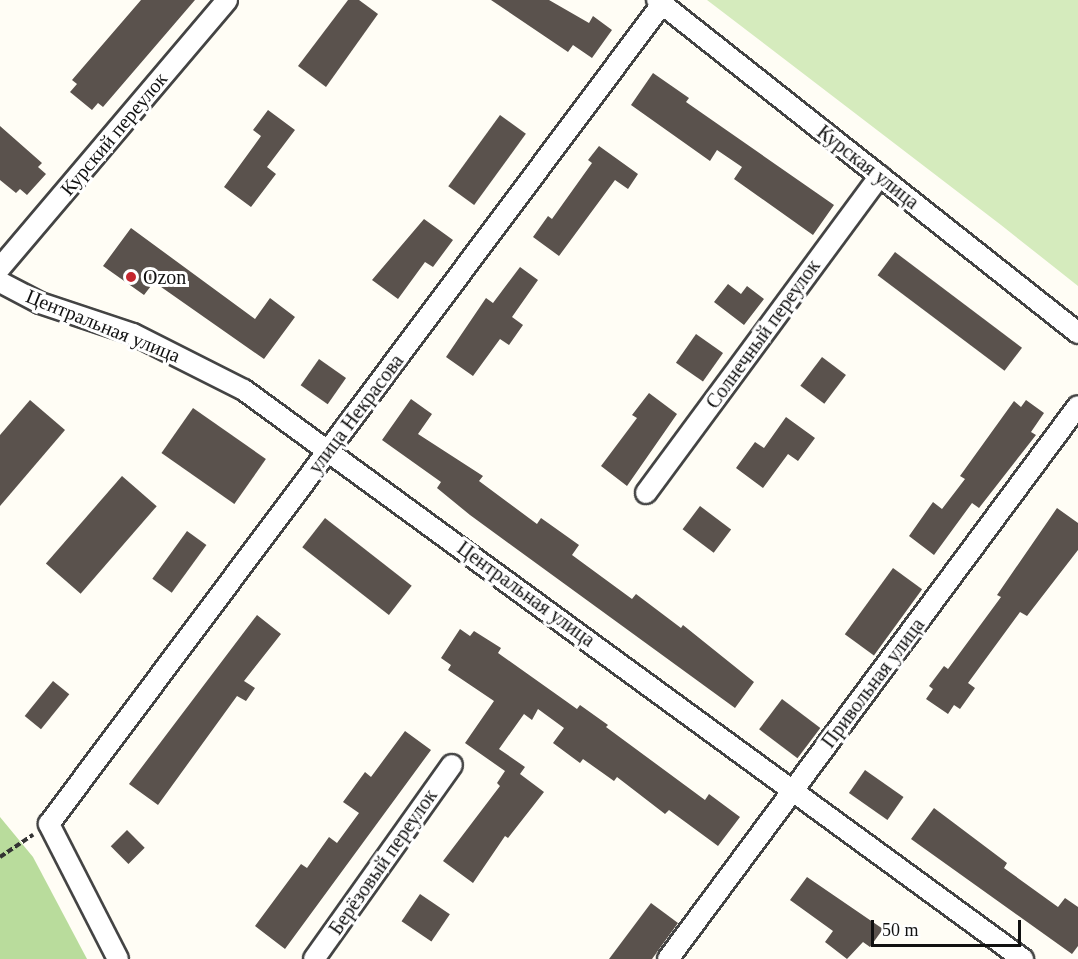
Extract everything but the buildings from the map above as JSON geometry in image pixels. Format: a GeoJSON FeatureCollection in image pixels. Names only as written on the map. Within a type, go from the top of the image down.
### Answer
{"type":"FeatureCollection","features":[{"type":"Feature","properties":{"kind":"street","name":"Курский переулок"},"geometry":{"type":"LineString","coordinates":[[0,268],[227,0]]}},
{"type":"Feature","properties":{"kind":"street","name":"Курская улица"},"geometry":{"type":"LineString","coordinates":[[660,2],[1078,333]]}},
{"type":"Feature","properties":{"kind":"street","name":"улица Некрасова"},"geometry":{"type":"LineString","coordinates":[[49,824],[660,2]]}},
{"type":"Feature","properties":{"kind":"street","name":"Солнечный переулок"},"geometry":{"type":"LineString","coordinates":[[646,493],[880,176]]}},
{"type":"Feature","properties":{"kind":"street","name":"Центральная улица"},"geometry":{"type":"LineString","coordinates":[[0,282],[40,303],[133,334],[207,369],[329,450],[1023,959]]}},
{"type":"Feature","properties":{"kind":"street","name":"Привольная улица"},"geometry":{"type":"LineString","coordinates":[[668,959],[1078,406]]}},
{"type":"Feature","properties":{"kind":"street","name":"Берёзовый переулок"},"geometry":{"type":"LineString","coordinates":[[314,959],[452,765]]}},
{"type":"Feature","properties":{"kind":"street"},"geometry":{"type":"LineString","coordinates":[[49,824],[118,959]]}},
{"type":"Feature","properties":{"kind":"path"},"geometry":{"type":"LineString","coordinates":[[0,857],[49,824]]}},
{"type":"Feature","properties":{"kind":"green space"},"geometry":{"type":"Polygon","coordinates":[[[707,0],[1078,0],[1078,286],[1001,225],[707,0]]]}},
{"type":"Feature","properties":{"kind":"green space"},"geometry":{"type":"Polygon","coordinates":[[[0,817],[33,857],[87,959],[0,959],[0,817]]]}},
{"type":"Feature","properties":{"kind":"place","name":"Ozon"},"geometry":{"type":"Point","coordinates":[131,277]}}]}
